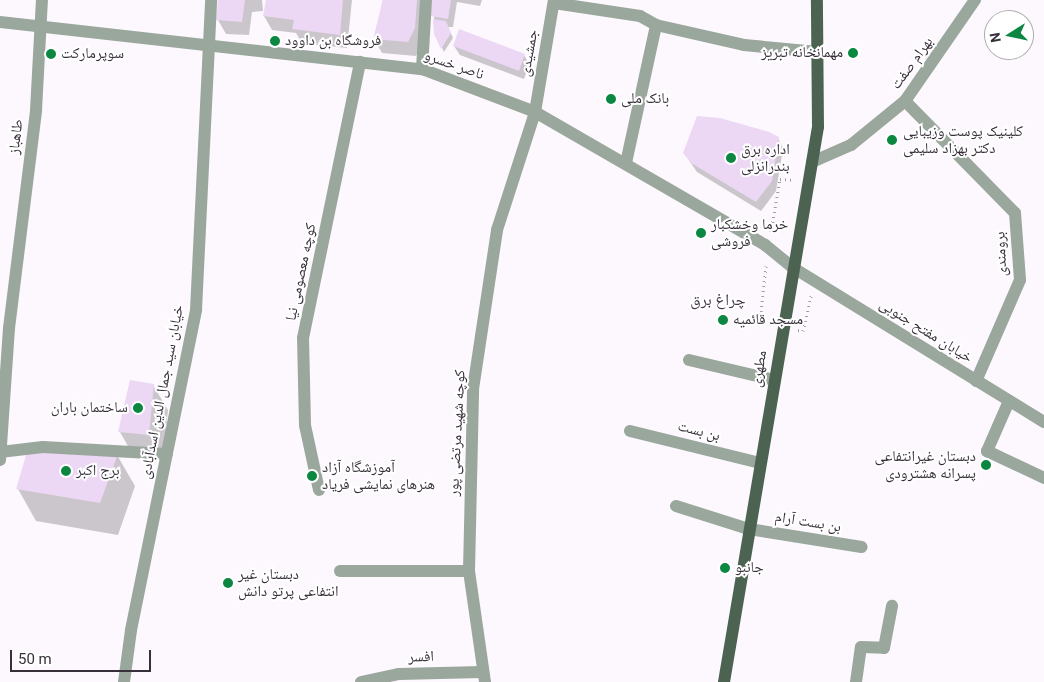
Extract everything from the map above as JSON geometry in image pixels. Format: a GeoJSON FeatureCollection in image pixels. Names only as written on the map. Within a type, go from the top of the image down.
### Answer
{"type":"FeatureCollection","features":[{"type":"Feature","properties":{"kind":"main road","name":"مطهری"},"geometry":{"type":"LineString","coordinates":[[724,682],[792,267],[818,127],[817,0]]}},
{"type":"Feature","properties":{"kind":"street","name":"طاهباز"},"geometry":{"type":"LineString","coordinates":[[1,454],[9,328],[36,110],[42,0]]}},
{"type":"Feature","properties":{"kind":"street","name":"خیابان سید جمال الدین اسدآبادی"},"geometry":{"type":"LineString","coordinates":[[124,682],[130,630],[196,310],[211,0]]}},
{"type":"Feature","properties":{"kind":"street"},"geometry":{"type":"LineString","coordinates":[[422,68],[426,0]]}},
{"type":"Feature","properties":{"kind":"street","name":"بهرام صفت"},"geometry":{"type":"LineString","coordinates":[[812,162],[851,145],[905,101],[975,0]]}},
{"type":"Feature","properties":{"kind":"street"},"geometry":{"type":"LineString","coordinates":[[554,1],[640,16],[656,25],[744,45],[818,52]]}},
{"type":"Feature","properties":{"kind":"street","name":"جمشیدی"},"geometry":{"type":"LineString","coordinates":[[535,112],[554,1]]}},
{"type":"Feature","properties":{"kind":"street","name":"ناصر خسرو"},"geometry":{"type":"LineString","coordinates":[[0,22],[422,68],[535,112],[766,245],[792,267]]}},
{"type":"Feature","properties":{"kind":"street"},"geometry":{"type":"LineString","coordinates":[[626,163],[656,25]]}},
{"type":"Feature","properties":{"kind":"street","name":"کوچه معصومی نیا"},"geometry":{"type":"LineString","coordinates":[[320,490],[305,425],[304,338],[360,62]]}},
{"type":"Feature","properties":{"kind":"street","name":"برومندی"},"geometry":{"type":"LineString","coordinates":[[905,101],[1015,213],[1020,280],[976,381]]}},
{"type":"Feature","properties":{"kind":"street","name":"کوچه شهید مرتضی پور"},"geometry":{"type":"LineString","coordinates":[[483,677],[469,571],[473,389],[497,230],[535,112]]}},
{"type":"Feature","properties":{"kind":"street","name":"خیابان مفتح جنوبی"},"geometry":{"type":"LineString","coordinates":[[792,267],[1044,422]]}},
{"type":"Feature","properties":{"kind":"street"},"geometry":{"type":"LineString","coordinates":[[689,360],[774,380]]}},
{"type":"Feature","properties":{"kind":"street"},"geometry":{"type":"LineString","coordinates":[[1009,401],[987,451],[1044,478]]}},
{"type":"Feature","properties":{"kind":"street","name":"بن بست"},"geometry":{"type":"LineString","coordinates":[[630,431],[760,463]]}},
{"type":"Feature","properties":{"kind":"street"},"geometry":{"type":"LineString","coordinates":[[1,454],[43,447],[166,454]]}},
{"type":"Feature","properties":{"kind":"street","name":"بن بست آرام"},"geometry":{"type":"LineString","coordinates":[[676,506],[749,529],[862,547]]}},
{"type":"Feature","properties":{"kind":"street"},"geometry":{"type":"LineString","coordinates":[[340,571],[469,571]]}},
{"type":"Feature","properties":{"kind":"street"},"geometry":{"type":"LineString","coordinates":[[856,682],[862,647],[884,648],[892,606]]}},
{"type":"Feature","properties":{"kind":"street","name":"افسر"},"geometry":{"type":"LineString","coordinates":[[361,682],[399,674],[483,677]]}},
{"type":"Feature","properties":{"kind":"building"},"geometry":{"type":"Polygon","coordinates":[[[218,0],[245,0],[242,22],[216,20],[218,0]]]}},
{"type":"Feature","properties":{"kind":"building"},"geometry":{"type":"Polygon","coordinates":[[[266,0],[343,0],[340,35],[292,29],[294,20],[263,16],[266,0]]]}},
{"type":"Feature","properties":{"kind":"building"},"geometry":{"type":"Polygon","coordinates":[[[383,0],[417,0],[415,28],[408,42],[373,39],[383,0]]]}},
{"type":"Feature","properties":{"kind":"building"},"geometry":{"type":"Polygon","coordinates":[[[431,0],[451,0],[448,19],[430,16],[431,0]]]}},
{"type":"Feature","properties":{"kind":"building"},"geometry":{"type":"Polygon","coordinates":[[[433,19],[446,21],[451,33],[441,49],[434,34],[433,19]]]}},
{"type":"Feature","properties":{"kind":"building"},"geometry":{"type":"Polygon","coordinates":[[[459,29],[525,54],[519,71],[453,46],[459,29]]]}},
{"type":"Feature","properties":{"kind":"building","name":"اداره برق بندرانزلی"},"geometry":{"type":"Polygon","coordinates":[[[697,116],[720,118],[769,132],[779,137],[772,181],[756,202],[691,163],[683,153],[697,116]]]}},
{"type":"Feature","properties":{"kind":"building","name":"ساختمان باران"},"geometry":{"type":"Polygon","coordinates":[[[130,380],[154,384],[149,435],[118,432],[130,380]]]}},
{"type":"Feature","properties":{"kind":"building","name":"برج اکبر"},"geometry":{"type":"Polygon","coordinates":[[[27,452],[118,454],[100,503],[16,489],[27,452]]]}},
{"type":"Feature","properties":{"kind":"place","name":"فروشگاه بن داوود"},"geometry":{"type":"Point","coordinates":[275,41]}},
{"type":"Feature","properties":{"kind":"place","name":"مهمانخانه تبریز"},"geometry":{"type":"Point","coordinates":[853,53]}},
{"type":"Feature","properties":{"kind":"place","name":"سوپرمارکت"},"geometry":{"type":"Point","coordinates":[51,54]}},
{"type":"Feature","properties":{"kind":"place","name":"بانک ملی"},"geometry":{"type":"Point","coordinates":[611,99]}},
{"type":"Feature","properties":{"kind":"place","name":"کلینیک پوست وزیبایی دکتر بهزاد سلیمی"},"geometry":{"type":"Point","coordinates":[892,140]}},
{"type":"Feature","properties":{"kind":"place","name":"اداره برق بندرانزلی"},"geometry":{"type":"Point","coordinates":[731,158]}},
{"type":"Feature","properties":{"kind":"place","name":"خرما وخشکبار فروشی"},"geometry":{"type":"Point","coordinates":[701,233]}},
{"type":"Feature","properties":{"kind":"place","name":"مسجد قائمیه"},"geometry":{"type":"Point","coordinates":[723,320]}},
{"type":"Feature","properties":{"kind":"place","name":"ساختمان باران"},"geometry":{"type":"Point","coordinates":[138,408]}},
{"type":"Feature","properties":{"kind":"place","name":"دبستان غیرانتفاعی پسرانه هشترودی"},"geometry":{"type":"Point","coordinates":[986,465]}},
{"type":"Feature","properties":{"kind":"place","name":"برج اکبر"},"geometry":{"type":"Point","coordinates":[66,471]}},
{"type":"Feature","properties":{"kind":"place","name":"آموزشگاه آزاد هنرهای نمایشی فریاد"},"geometry":{"type":"Point","coordinates":[312,476]}},
{"type":"Feature","properties":{"kind":"place","name":"جانبو"},"geometry":{"type":"Point","coordinates":[725,568]}},
{"type":"Feature","properties":{"kind":"place","name":"دبستان غیر انتفاعی پرتو دانش"},"geometry":{"type":"Point","coordinates":[228,583]}},
{"type":"Feature","properties":{"kind":"district","name":"چراغ برق"},"geometry":{"type":"Point","coordinates":[718,300]}}]}
